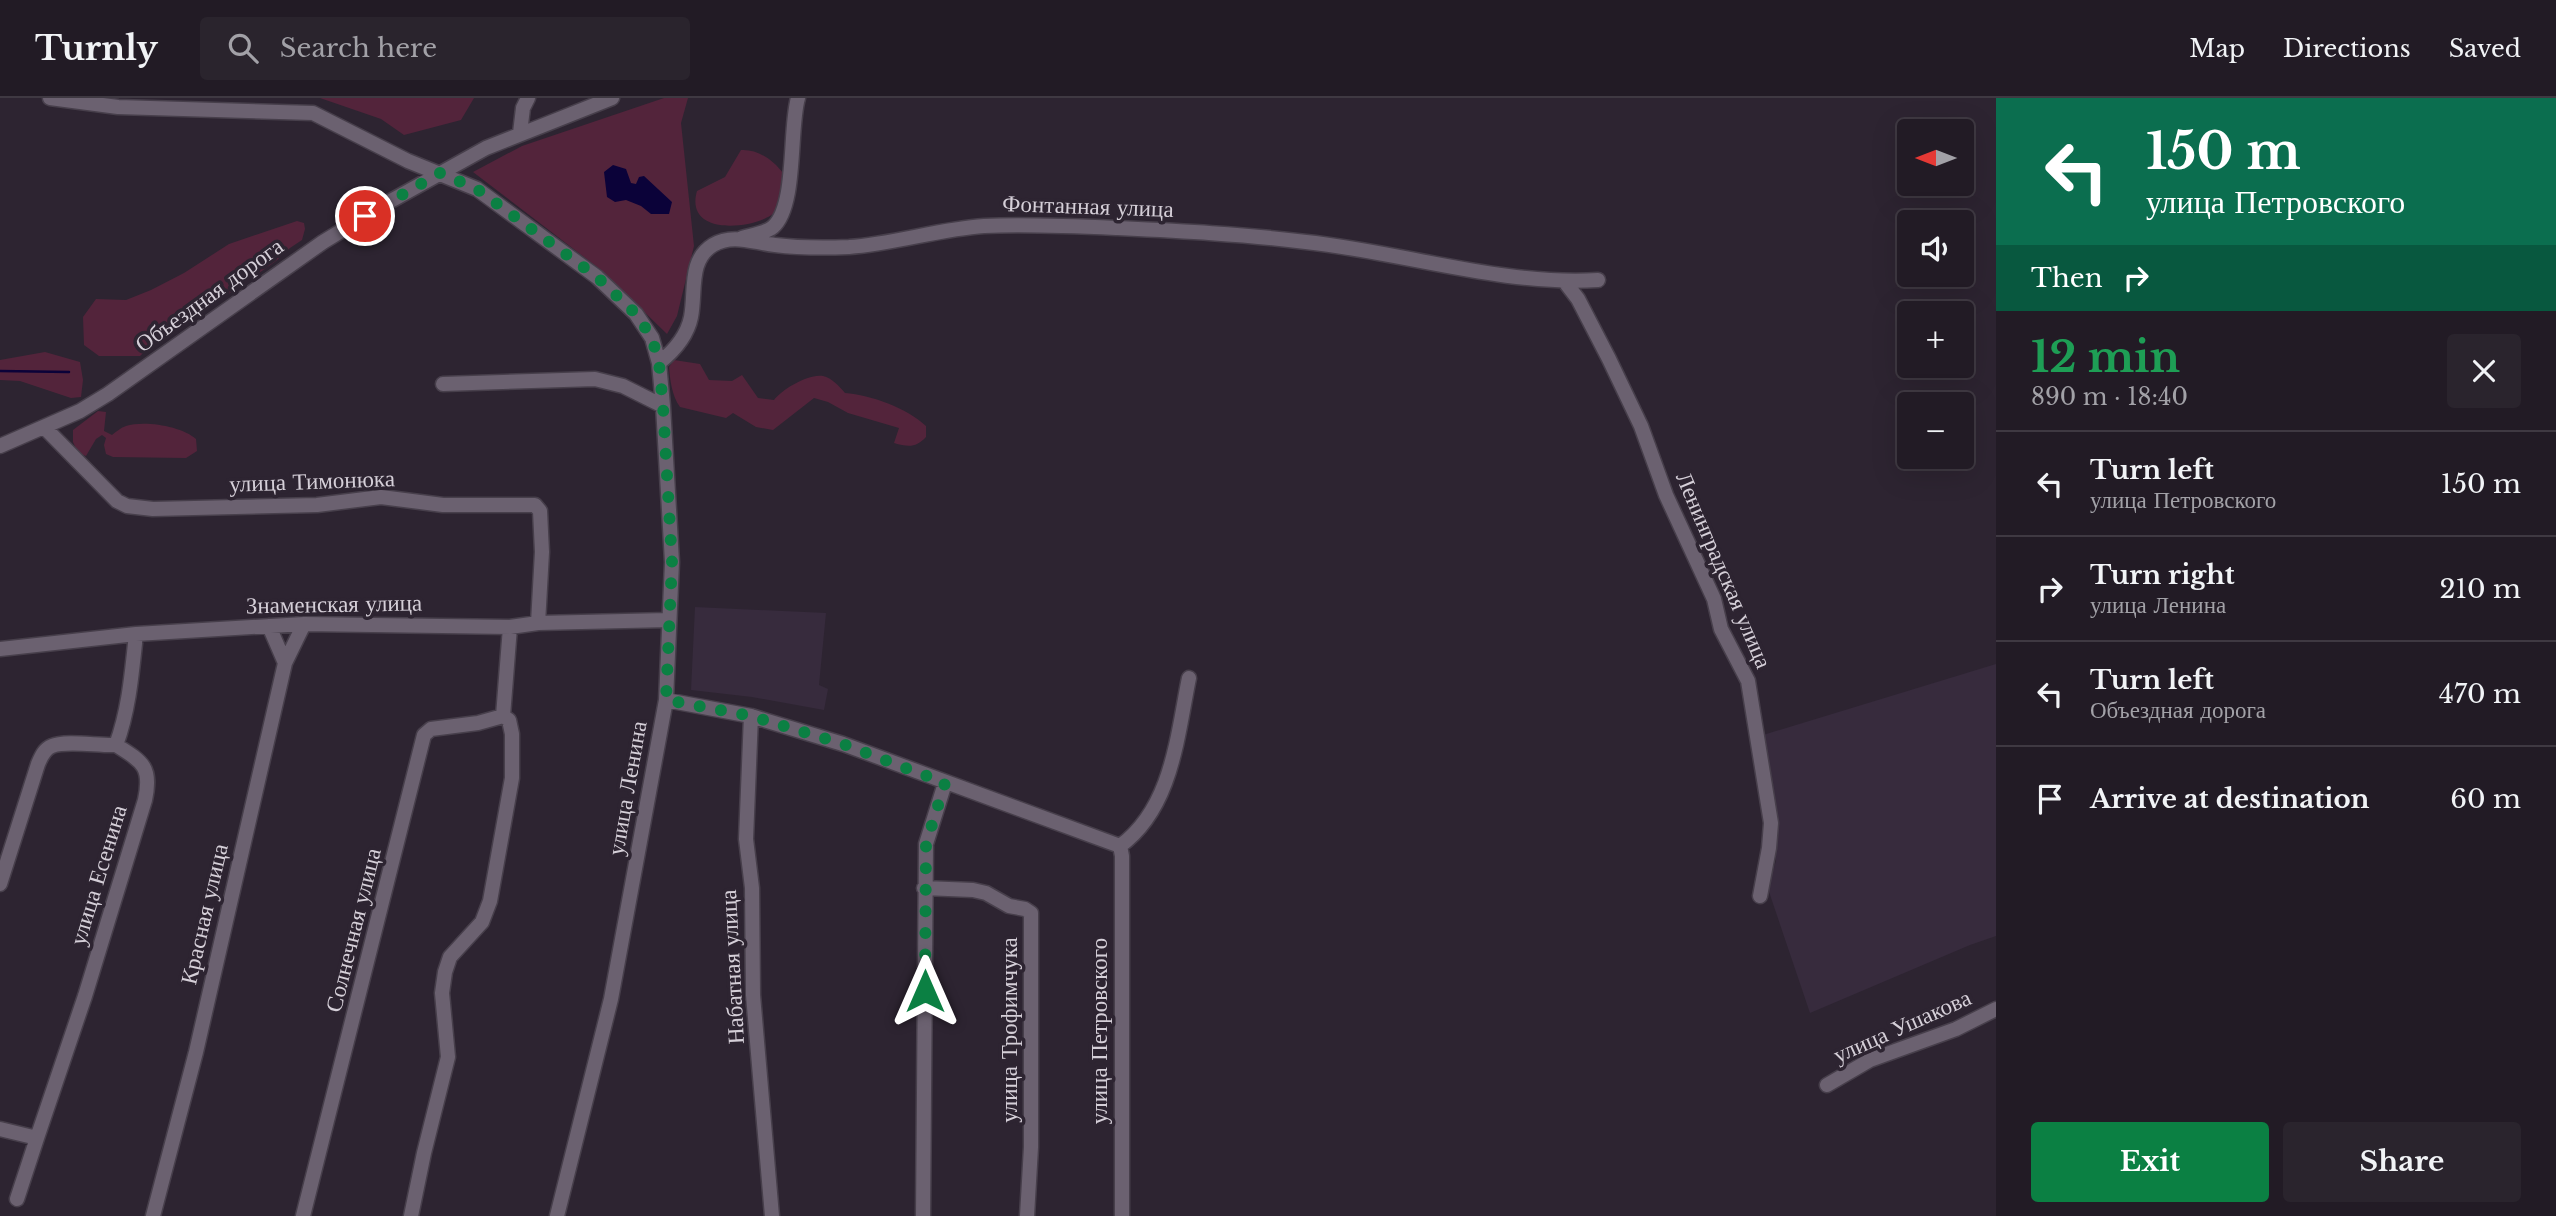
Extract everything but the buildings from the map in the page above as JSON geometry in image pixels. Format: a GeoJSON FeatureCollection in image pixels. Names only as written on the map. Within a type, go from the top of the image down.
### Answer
{"type":"FeatureCollection","features":[{"type":"Feature","properties":{"kind":"street"},"geometry":{"type":"LineString","coordinates":[[50,98],[118,107],[313,113],[408,161],[440,173]]}},
{"type":"Feature","properties":{"kind":"street"},"geometry":{"type":"LineString","coordinates":[[520,133],[523,108],[528,98]]}},
{"type":"Feature","properties":{"kind":"street","name":"Объездная дорога"},"geometry":{"type":"LineString","coordinates":[[0,446],[45,428],[108,394],[323,242],[440,173],[520,133],[612,98]]}},
{"type":"Feature","properties":{"kind":"street"},"geometry":{"type":"LineString","coordinates":[[768,244],[773,227],[782,215],[788,190],[797,98]]}},
{"type":"Feature","properties":{"kind":"street","name":"улица Ленина"},"geometry":{"type":"LineString","coordinates":[[440,173],[477,189],[597,277],[636,314],[652,338],[659,363],[672,562],[666,700],[611,999],[557,1216]]}},
{"type":"Feature","properties":{"kind":"street","name":"Фонтанная улица"},"geometry":{"type":"LineString","coordinates":[[659,363],[672,353],[687,327],[693,298],[694,272],[703,253],[722,240],[741,239],[810,248],[851,247],[981,226],[1138,229],[1306,242],[1565,282],[1598,280]]}},
{"type":"Feature","properties":{"kind":"street"},"geometry":{"type":"LineString","coordinates":[[741,239],[773,227]]}},
{"type":"Feature","properties":{"kind":"street","name":"Ленинградская улица"},"geometry":{"type":"LineString","coordinates":[[1565,282],[1578,299],[1641,426],[1666,495],[1714,599],[1721,629],[1748,681],[1770,823],[1769,848],[1760,896]]}},
{"type":"Feature","properties":{"kind":"street"},"geometry":{"type":"LineString","coordinates":[[443,384],[595,379],[623,386],[663,406]]}},
{"type":"Feature","properties":{"kind":"street","name":"улица Тимонюка"},"geometry":{"type":"LineString","coordinates":[[45,428],[117,501],[127,506],[153,509],[317,505],[381,497],[443,505],[534,505],[540,511],[542,552],[538,623]]}},
{"type":"Feature","properties":{"kind":"street","name":"Знаменская улица"},"geometry":{"type":"LineString","coordinates":[[0,649],[135,635],[304,624],[510,627],[538,623],[668,620]]}},
{"type":"Feature","properties":{"kind":"street","name":"Красная улица"},"geometry":{"type":"LineString","coordinates":[[153,1216],[196,1052],[285,663],[304,624]]}},
{"type":"Feature","properties":{"kind":"street"},"geometry":{"type":"LineString","coordinates":[[269,626],[285,663]]}},
{"type":"Feature","properties":{"kind":"street"},"geometry":{"type":"LineString","coordinates":[[411,1216],[448,1057],[442,993],[445,972],[450,957],[482,922],[490,901],[512,778],[513,734],[509,720],[503,716],[510,627]]}},
{"type":"Feature","properties":{"kind":"street"},"geometry":{"type":"LineString","coordinates":[[0,884],[38,764],[44,753],[51,747],[64,744],[116,746],[132,676],[135,635]]}},
{"type":"Feature","properties":{"kind":"street"},"geometry":{"type":"LineString","coordinates":[[666,700],[751,716],[843,744],[1119,846],[1136,834],[1155,808],[1166,781],[1189,678]]}},
{"type":"Feature","properties":{"kind":"street","name":"Солнечная улица"},"geometry":{"type":"LineString","coordinates":[[303,1216],[424,735],[431,729],[478,723],[503,716]]}},
{"type":"Feature","properties":{"kind":"street","name":"Набатная улица"},"geometry":{"type":"LineString","coordinates":[[751,716],[747,839],[752,888],[753,995],[772,1216]]}},
{"type":"Feature","properties":{"kind":"street","name":"улица Есенина"},"geometry":{"type":"LineString","coordinates":[[17,1199],[85,996],[148,788],[147,769],[140,761],[116,746]]}},
{"type":"Feature","properties":{"kind":"street"},"geometry":{"type":"LineString","coordinates":[[923,1216],[926,844],[945,783]]}},
{"type":"Feature","properties":{"kind":"street","name":"улица Петровского"},"geometry":{"type":"LineString","coordinates":[[1119,846],[1122,856],[1122,1216]]}},
{"type":"Feature","properties":{"kind":"street","name":"улица Трофимчука"},"geometry":{"type":"LineString","coordinates":[[924,888],[974,890],[986,893],[1009,906],[1025,909],[1031,914],[1031,1147],[1027,1216]]}},
{"type":"Feature","properties":{"kind":"street","name":"улица Ушакова"},"geometry":{"type":"LineString","coordinates":[[1827,1085],[1870,1060],[1956,1029],[1996,1009]]}},
{"type":"Feature","properties":{"kind":"street"},"geometry":{"type":"LineString","coordinates":[[0,1129],[37,1138]]}},
{"type":"Feature","properties":{"kind":"shaded area"},"geometry":{"type":"Polygon","coordinates":[[[320,98],[474,98],[461,120],[404,135],[381,119],[320,98]]]}},
{"type":"Feature","properties":{"kind":"shaded area"},"geometry":{"type":"Polygon","coordinates":[[[664,98],[688,98],[681,123],[694,246],[677,316],[667,334],[601,270],[473,172],[522,146],[664,98]]]}},
{"type":"Feature","properties":{"kind":"shaded area"},"geometry":{"type":"Polygon","coordinates":[[[741,150],[765,156],[783,173],[779,206],[769,216],[757,222],[727,226],[713,223],[702,217],[696,207],[697,191],[725,177],[741,150]]]}},
{"type":"Feature","properties":{"kind":"shaded area"},"geometry":{"type":"Polygon","coordinates":[[[613,165],[626,169],[631,183],[636,184],[639,177],[644,176],[672,202],[669,214],[651,214],[626,200],[615,202],[607,197],[604,172],[613,165]]]}},
{"type":"Feature","properties":{"kind":"shaded area"},"geometry":{"type":"Polygon","coordinates":[[[297,221],[304,223],[302,240],[216,303],[179,319],[140,356],[99,356],[84,345],[83,317],[96,299],[126,300],[184,273],[229,244],[297,221]]]}},
{"type":"Feature","properties":{"kind":"shaded area"},"geometry":{"type":"Polygon","coordinates":[[[45,352],[80,362],[83,380],[81,397],[71,398],[20,381],[0,380],[0,360],[45,352]]]}},
{"type":"Feature","properties":{"kind":"shaded area"},"geometry":{"type":"Polygon","coordinates":[[[674,360],[700,364],[709,380],[732,381],[742,375],[758,398],[774,400],[796,383],[810,377],[823,376],[832,380],[845,393],[877,400],[918,419],[926,426],[926,437],[912,446],[894,443],[899,428],[848,413],[814,398],[773,430],[756,427],[733,413],[726,418],[680,407],[673,393],[670,377],[669,367],[674,360]]]}},
{"type":"Feature","properties":{"kind":"shaded area"},"geometry":{"type":"Polygon","coordinates":[[[98,411],[106,412],[104,431],[112,435],[134,424],[162,425],[190,434],[196,439],[197,451],[186,458],[113,457],[106,454],[106,438],[102,435],[96,439],[86,456],[78,453],[73,442],[73,430],[98,411]]]}},
{"type":"Feature","properties":{"kind":"shaded area"},"geometry":{"type":"Polygon","coordinates":[[[695,607],[826,613],[819,685],[828,689],[824,710],[752,697],[691,690],[695,607]]]}},
{"type":"Feature","properties":{"kind":"shaded area"},"geometry":{"type":"Polygon","coordinates":[[[1996,664],[1996,936],[1810,1013],[1764,877],[1771,876],[1776,861],[1763,735],[1996,664]]]}},
{"type":"Feature","properties":{"kind":"waterway"},"geometry":{"type":"LineString","coordinates":[[0,371],[69,372]]}},
{"type":"Feature","properties":{"kind":"route"},"geometry":{"type":"LineString","coordinates":[[365,216],[440,173],[477,189],[502,206],[597,277],[636,314],[652,338],[659,363],[663,406],[672,562],[666,700],[751,716],[843,744],[945,783],[926,844],[925,991]]}}]}
